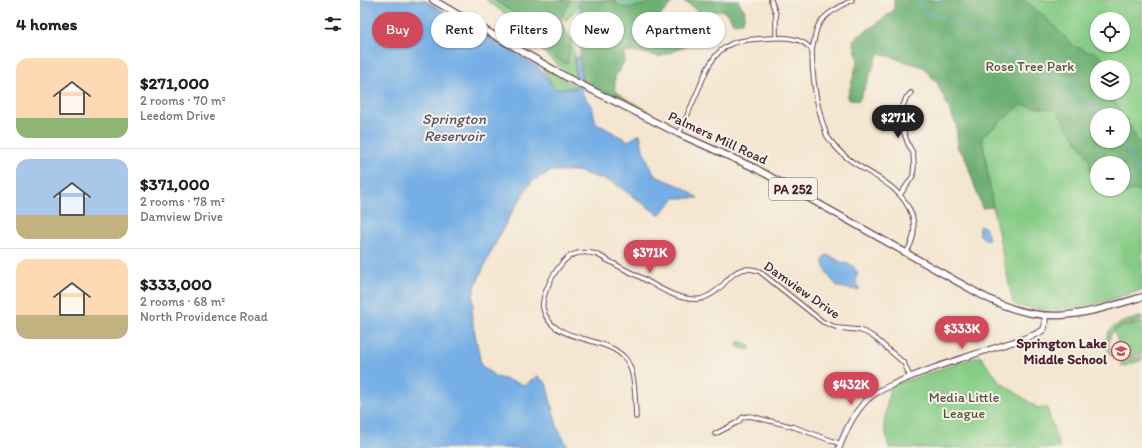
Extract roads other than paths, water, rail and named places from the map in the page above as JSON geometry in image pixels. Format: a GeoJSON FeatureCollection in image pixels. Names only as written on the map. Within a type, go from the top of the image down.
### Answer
{"type":"FeatureCollection","features":[{"type":"Feature","properties":{"kind":"main road","name":"Palmers Mill Road"},"geometry":{"type":"LineString","coordinates":[[433,0],[589,90],[679,134],[755,168],[992,300],[1016,311],[1046,316]]}},
{"type":"Feature","properties":{"kind":"main road","name":"PA 252"},"geometry":{"type":"LineString","coordinates":[[1046,316],[1065,316],[1085,313],[1142,297]]}},
{"type":"Feature","properties":{"kind":"main road"},"geometry":{"type":"LineString","coordinates":[[840,446],[854,416],[868,398],[910,377],[1040,332],[1045,327],[1046,316]]}},
{"type":"Feature","properties":{"kind":"street"},"geometry":{"type":"LineString","coordinates":[[771,0],[776,14],[776,38]]}},
{"type":"Feature","properties":{"kind":"street"},"geometry":{"type":"LineString","coordinates":[[852,0],[829,13],[817,27],[812,50],[816,100],[827,136],[837,149],[850,160],[889,185],[900,195],[909,208],[914,222],[915,231],[906,253]]}},
{"type":"Feature","properties":{"kind":"street"},"geometry":{"type":"LineString","coordinates":[[679,134],[709,64],[718,53],[732,44],[742,41],[790,38],[807,44],[812,50]]}},
{"type":"Feature","properties":{"kind":"street"},"geometry":{"type":"LineString","coordinates":[[900,195],[913,176],[913,153],[908,144],[900,121],[902,106],[906,98],[911,93]]}},
{"type":"Feature","properties":{"kind":"street","name":"Damview Drive"},"geometry":{"type":"LineString","coordinates":[[636,417],[631,367],[626,358],[618,351],[605,345],[559,330],[554,327],[546,316],[542,302],[545,292],[561,264],[566,259],[578,252],[585,251],[596,254],[669,294],[687,299],[701,299],[716,292],[734,273],[742,269],[751,268],[759,271],[823,322],[838,328],[859,330],[875,338],[904,363],[910,377]]}},
{"type":"Feature","properties":{"kind":"street"},"geometry":{"type":"LineString","coordinates":[[715,434],[738,422],[743,417],[750,416],[794,427],[840,446]]}},
{"type":"Feature","properties":{"kind":"water","name":"Springton Reservoir"},"geometry":{"type":"Polygon","coordinates":[[[360,0],[424,0],[445,12],[431,12],[431,48],[487,48],[487,37],[495,41],[495,48],[506,48],[537,66],[554,89],[576,88],[575,57],[580,57],[582,93],[592,107],[596,123],[628,141],[640,134],[643,150],[655,176],[683,187],[698,198],[675,198],[659,215],[614,183],[578,171],[551,171],[531,182],[508,219],[474,289],[472,318],[481,365],[496,377],[525,385],[537,376],[546,383],[557,426],[568,448],[360,448],[360,0]]]}},
{"type":"Feature","properties":{"kind":"water"},"geometry":{"type":"Polygon","coordinates":[[[979,227],[985,227],[989,238],[987,240],[981,237],[979,233],[979,227]]]}},
{"type":"Feature","properties":{"kind":"water"},"geometry":{"type":"Polygon","coordinates":[[[826,255],[852,265],[858,273],[856,284],[860,289],[857,290],[838,287],[824,267],[823,261],[826,255]]]}},
{"type":"Feature","properties":{"kind":"waterway"},"geometry":{"type":"LineString","coordinates":[[576,0],[578,25],[575,41],[577,57]]}},
{"type":"Feature","properties":{"kind":"waterway"},"geometry":{"type":"LineString","coordinates":[[620,0],[622,3],[628,5],[646,0]]}},
{"type":"Feature","properties":{"kind":"waterway"},"geometry":{"type":"LineString","coordinates":[[918,0],[925,12],[994,37],[1002,46],[1006,54],[1012,54],[1022,65],[1034,74],[1042,77],[1053,76],[1070,80],[1081,97],[1093,108]]}},
{"type":"Feature","properties":{"kind":"waterway"},"geometry":{"type":"LineString","coordinates":[[1125,148],[1142,177]]}},
{"type":"Feature","properties":{"kind":"place","name":"Springton Lake Middle School"},"geometry":{"type":"Point","coordinates":[1121,351]}},
{"type":"Feature","properties":{"kind":"park label","name":"Rose Tree Park"},"geometry":{"type":"Point","coordinates":[1030,66]}},
{"type":"Feature","properties":{"kind":"park label","name":"Media Little League"},"geometry":{"type":"Point","coordinates":[964,406]}}]}
